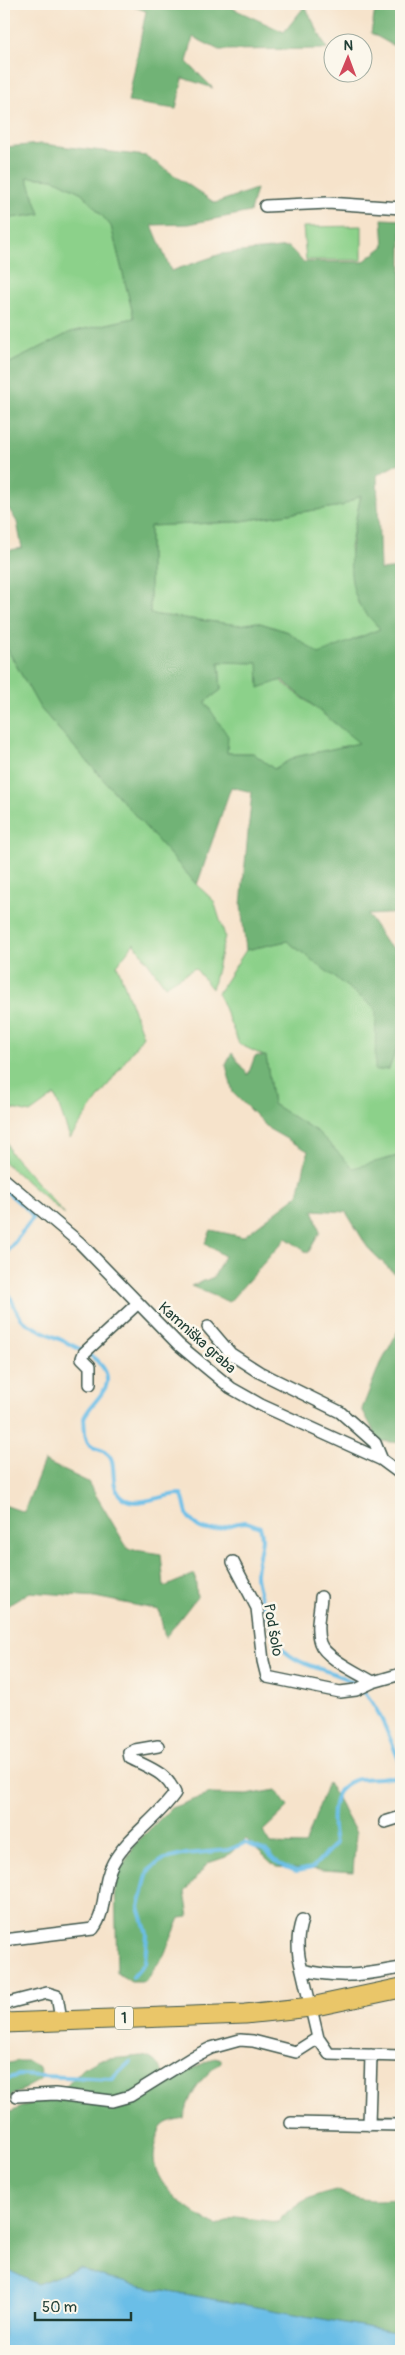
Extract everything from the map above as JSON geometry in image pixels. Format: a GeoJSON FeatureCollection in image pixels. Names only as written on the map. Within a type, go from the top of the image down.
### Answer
{"type":"FeatureCollection","features":[{"type":"Feature","properties":{"kind":"main road","name":"1"},"geometry":{"type":"LineString","coordinates":[[4,2023],[61,2019],[213,2016],[311,2007],[401,1988]]}},
{"type":"Feature","properties":{"kind":"street"},"geometry":{"type":"LineString","coordinates":[[265,206],[328,203],[401,208]]}},
{"type":"Feature","properties":{"kind":"street","name":"Kamniška graba"},"geometry":{"type":"LineString","coordinates":[[4,1180],[80,1243],[137,1304],[179,1345],[230,1388],[261,1405],[382,1460],[401,1474]]}},
{"type":"Feature","properties":{"kind":"street"},"geometry":{"type":"LineString","coordinates":[[90,1384],[90,1366],[82,1358],[87,1350],[137,1304]]}},
{"type":"Feature","properties":{"kind":"street"},"geometry":{"type":"LineString","coordinates":[[208,1327],[231,1354],[259,1372],[340,1412],[375,1443],[382,1460]]}},
{"type":"Feature","properties":{"kind":"street","name":"Pod šolo"},"geometry":{"type":"LineString","coordinates":[[233,1562],[256,1608],[267,1677],[320,1690],[340,1692],[356,1690],[370,1684]]}},
{"type":"Feature","properties":{"kind":"street"},"geometry":{"type":"LineString","coordinates":[[321,1597],[318,1632],[320,1643],[325,1652],[370,1684],[401,1674]]}},
{"type":"Feature","properties":{"kind":"street"},"geometry":{"type":"LineString","coordinates":[[4,1940],[93,1929],[100,1920],[106,1879],[111,1865],[126,1845],[165,1806],[175,1793],[170,1781],[130,1758],[129,1753],[135,1750],[158,1746]]}},
{"type":"Feature","properties":{"kind":"street"},"geometry":{"type":"LineString","coordinates":[[385,1822],[401,1816]]}},
{"type":"Feature","properties":{"kind":"street"},"geometry":{"type":"LineString","coordinates":[[302,1920],[297,1932],[298,1958],[318,2038],[329,2054],[401,2056]]}},
{"type":"Feature","properties":{"kind":"street"},"geometry":{"type":"LineString","coordinates":[[302,1970],[330,1976],[348,1976],[401,1968]]}},
{"type":"Feature","properties":{"kind":"street"},"geometry":{"type":"LineString","coordinates":[[4,2004],[47,1993],[57,1996],[61,2019]]}},
{"type":"Feature","properties":{"kind":"street"},"geometry":{"type":"LineString","coordinates":[[17,2096],[55,2094],[112,2101],[130,2096],[193,2057],[229,2042],[253,2041],[296,2052],[318,2038]]}},
{"type":"Feature","properties":{"kind":"street"},"geometry":{"type":"LineString","coordinates":[[369,2125],[370,2054]]}},
{"type":"Feature","properties":{"kind":"street"},"geometry":{"type":"LineString","coordinates":[[291,2123],[401,2126]]}},
{"type":"Feature","properties":{"kind":"green space"},"geometry":{"type":"Polygon","coordinates":[[[126,4],[230,4],[234,9],[284,32],[305,6],[322,39],[322,49],[219,50],[193,37],[187,62],[213,88],[183,78],[176,109],[128,102],[146,11],[126,4]]]}},
{"type":"Feature","properties":{"kind":"green space"},"geometry":{"type":"Polygon","coordinates":[[[376,4],[401,4],[401,50],[371,32],[376,4]]]}},
{"type":"Feature","properties":{"kind":"green space"},"geometry":{"type":"Polygon","coordinates":[[[42,144],[146,156],[215,203],[256,189],[250,212],[189,224],[152,225],[171,271],[221,254],[289,247],[303,262],[363,262],[384,246],[382,219],[401,220],[401,462],[377,475],[380,570],[401,568],[401,913],[368,915],[386,943],[401,954],[401,1036],[389,1069],[375,1071],[376,1009],[287,941],[246,950],[241,905],[252,792],[231,787],[197,885],[40,708],[6,647],[4,636],[4,551],[22,548],[17,522],[4,501],[4,366],[71,332],[134,318],[111,226],[82,193],[54,179],[27,177],[40,214],[4,219],[4,147],[42,144]],[[361,495],[342,506],[235,522],[150,526],[150,614],[240,625],[257,622],[288,632],[319,654],[380,629],[360,606],[351,576],[351,549],[361,495]],[[219,662],[221,690],[205,702],[228,736],[227,753],[253,753],[274,769],[295,757],[359,743],[282,680],[259,688],[258,663],[219,662]]]}},
{"type":"Feature","properties":{"kind":"green space"},"geometry":{"type":"Polygon","coordinates":[[[27,177],[54,179],[82,193],[111,226],[134,318],[71,332],[4,366],[4,219],[40,214],[27,177]]]}},
{"type":"Feature","properties":{"kind":"green space"},"geometry":{"type":"Polygon","coordinates":[[[362,226],[362,260],[306,260],[303,227],[362,226]]]}},
{"type":"Feature","properties":{"kind":"green space"},"geometry":{"type":"Polygon","coordinates":[[[361,494],[350,547],[358,603],[380,629],[319,655],[288,632],[257,622],[240,625],[150,614],[150,526],[235,522],[342,506],[361,494]]]}},
{"type":"Feature","properties":{"kind":"green space"},"geometry":{"type":"Polygon","coordinates":[[[4,636],[6,647],[40,708],[197,885],[214,901],[225,936],[212,989],[195,968],[165,986],[134,943],[117,965],[143,1036],[70,1138],[55,1095],[30,1113],[4,1107],[4,636]]]}},
{"type":"Feature","properties":{"kind":"green space"},"geometry":{"type":"Polygon","coordinates":[[[219,662],[258,663],[360,743],[295,757],[274,769],[253,753],[227,753],[205,702],[221,690],[219,662]]]}},
{"type":"Feature","properties":{"kind":"green space"},"geometry":{"type":"Polygon","coordinates":[[[287,941],[377,1009],[389,1069],[401,1036],[401,1155],[353,1169],[319,1133],[273,1104],[266,1057],[239,1044],[218,993],[246,950],[287,941]]]}},
{"type":"Feature","properties":{"kind":"green space"},"geometry":{"type":"Polygon","coordinates":[[[232,1053],[248,1075],[255,1056],[266,1056],[273,1104],[319,1133],[353,1168],[401,1155],[401,1280],[368,1248],[346,1212],[313,1210],[320,1232],[308,1253],[286,1238],[229,1302],[191,1286],[214,1277],[224,1256],[205,1243],[211,1230],[243,1237],[298,1195],[308,1151],[269,1129],[233,1093],[226,1065],[232,1053]]]}},
{"type":"Feature","properties":{"kind":"green space"},"geometry":{"type":"Polygon","coordinates":[[[4,1134],[10,1152],[65,1215],[4,1162],[4,1134]]]}},
{"type":"Feature","properties":{"kind":"green space"},"geometry":{"type":"Polygon","coordinates":[[[401,1325],[401,1443],[379,1441],[362,1409],[377,1371],[401,1325]]]}},
{"type":"Feature","properties":{"kind":"green space"},"geometry":{"type":"Polygon","coordinates":[[[44,1461],[88,1482],[128,1549],[161,1554],[164,1587],[195,1574],[197,1597],[165,1638],[159,1610],[95,1597],[30,1592],[4,1608],[4,1505],[24,1512],[44,1461]]]}},
{"type":"Feature","properties":{"kind":"green space"},"geometry":{"type":"Polygon","coordinates":[[[328,1782],[356,1833],[353,1872],[276,1867],[246,1839],[226,1857],[208,1863],[185,1892],[189,1917],[180,1918],[164,1955],[145,1982],[131,1982],[117,1973],[115,1880],[136,1843],[171,1808],[210,1794],[247,1795],[276,1790],[288,1807],[263,1831],[271,1844],[305,1845],[328,1782]]]}},
{"type":"Feature","properties":{"kind":"green space"},"geometry":{"type":"Polygon","coordinates":[[[141,2056],[154,2061],[168,2081],[216,2057],[221,2059],[221,2062],[197,2087],[189,2101],[184,2118],[168,2122],[161,2128],[157,2137],[154,2159],[156,2170],[168,2190],[187,2207],[217,2226],[236,2217],[277,2222],[291,2209],[304,2201],[337,2190],[361,2199],[401,2199],[401,2330],[394,2332],[157,2289],[105,2278],[79,2268],[37,2284],[4,2268],[4,2115],[36,2101],[54,2099],[83,2069],[99,2060],[141,2056]]]}},
{"type":"Feature","properties":{"kind":"green space"},"geometry":{"type":"Polygon","coordinates":[[[27,2061],[39,2067],[42,2079],[4,2100],[4,2064],[27,2061]]]}},
{"type":"Feature","properties":{"kind":"water"},"geometry":{"type":"Polygon","coordinates":[[[4,2268],[37,2284],[79,2268],[105,2278],[157,2289],[394,2332],[401,2334],[401,2351],[4,2351],[4,2268]]]}},
{"type":"Feature","properties":{"kind":"waterway"},"geometry":{"type":"LineString","coordinates":[[4,1189],[29,1211],[33,1218],[4,1256]]}},
{"type":"Feature","properties":{"kind":"waterway"},"geometry":{"type":"LineString","coordinates":[[4,1285],[24,1321],[77,1348],[101,1365],[106,1375],[106,1386],[84,1418],[85,1433],[86,1439],[92,1447],[106,1452],[111,1458],[116,1489],[121,1497],[128,1501],[136,1502],[181,1494],[188,1516],[197,1526],[203,1529],[217,1530],[245,1522],[260,1527],[262,1538],[256,1569],[257,1582],[266,1613],[279,1643],[289,1655],[297,1660],[346,1679],[362,1690],[382,1720],[401,1765]]}},
{"type":"Feature","properties":{"kind":"waterway"},"geometry":{"type":"LineString","coordinates":[[133,1977],[145,1963],[147,1934],[139,1907],[148,1871],[162,1860],[186,1854],[228,1850],[245,1843],[266,1851],[279,1864],[296,1871],[312,1868],[335,1844],[333,1825],[334,1805],[342,1788],[349,1782],[359,1779],[396,1778],[401,1776]]}},
{"type":"Feature","properties":{"kind":"waterway"},"geometry":{"type":"LineString","coordinates":[[4,2080],[19,2075],[112,2079],[130,2062]]}}]}
